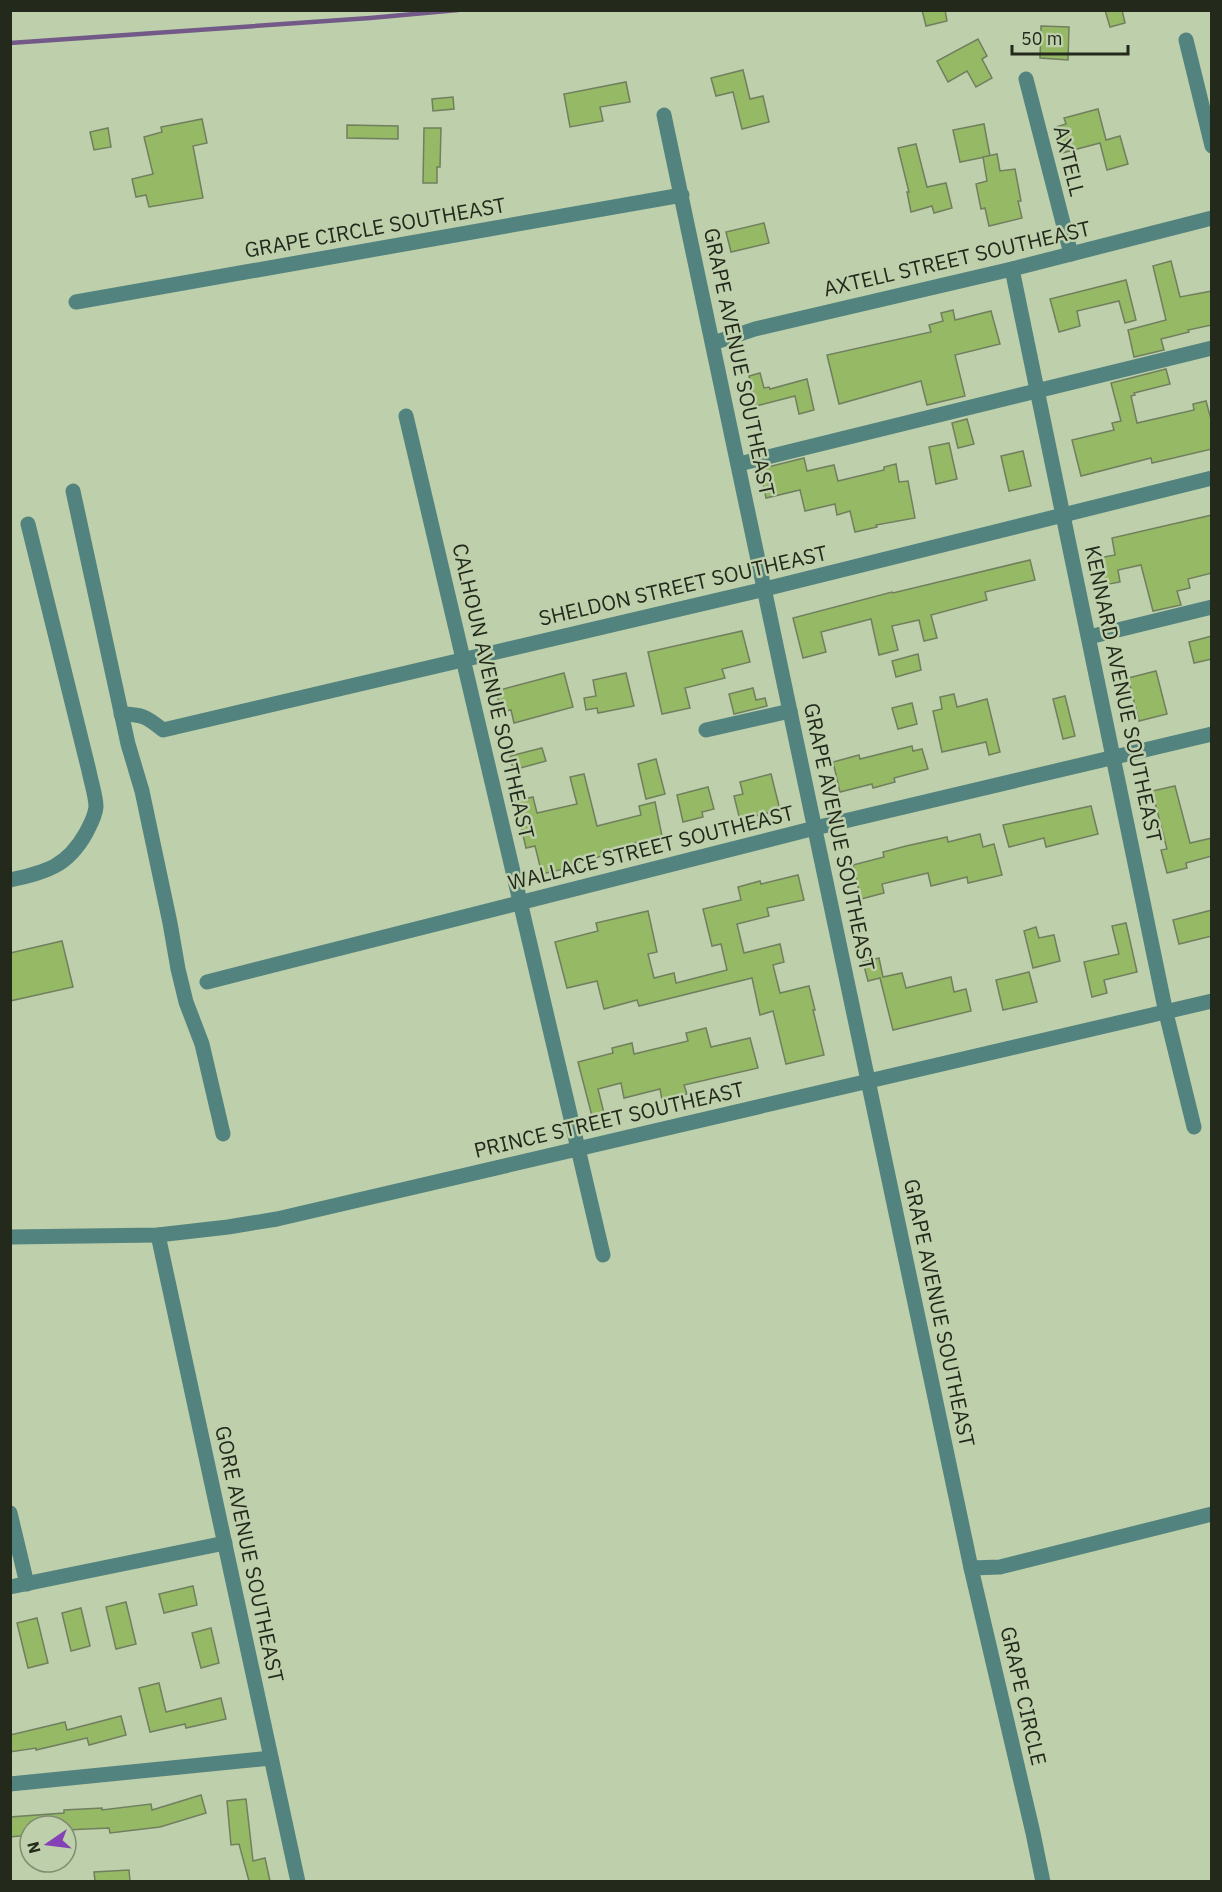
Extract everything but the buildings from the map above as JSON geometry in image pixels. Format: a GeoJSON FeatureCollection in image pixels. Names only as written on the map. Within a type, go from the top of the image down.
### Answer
{"type":"FeatureCollection","features":[{"type":"Feature","properties":{"kind":"street"},"geometry":{"type":"LineString","coordinates":[[1186,40],[1212,146]]}},
{"type":"Feature","properties":{"kind":"street","name":"AXTELL"},"geometry":{"type":"LineString","coordinates":[[1026,79],[1071,254]]}},
{"type":"Feature","properties":{"kind":"street","name":"GRAPE AVENUE SOUTHEAST"},"geometry":{"type":"LineString","coordinates":[[664,115],[972,1569]]}},
{"type":"Feature","properties":{"kind":"street","name":"GRAPE CIRCLE SOUTHEAST"},"geometry":{"type":"LineString","coordinates":[[76,302],[682,195]]}},
{"type":"Feature","properties":{"kind":"street","name":"AXTELL STREET SOUTHEAST"},"geometry":{"type":"LineString","coordinates":[[713,343],[755,329],[1012,269],[1212,218]]}},
{"type":"Feature","properties":{"kind":"street","name":"KENNARD AVENUE SOUTHEAST"},"geometry":{"type":"LineString","coordinates":[[1012,269],[1065,515],[1166,1012],[1194,1127]]}},
{"type":"Feature","properties":{"kind":"street"},"geometry":{"type":"LineString","coordinates":[[739,465],[1212,348]]}},
{"type":"Feature","properties":{"kind":"street","name":"CALHOUN AVENUE SOUTHEAST"},"geometry":{"type":"LineString","coordinates":[[406,416],[603,1255]]}},
{"type":"Feature","properties":{"kind":"street","name":"SHELDON STREET SOUTHEAST"},"geometry":{"type":"LineString","coordinates":[[121,714],[140,714],[163,730],[765,589],[1212,478]]}},
{"type":"Feature","properties":{"kind":"street"},"geometry":{"type":"LineString","coordinates":[[73,491],[121,714],[142,791],[178,969],[186,1002],[202,1044],[223,1134]]}},
{"type":"Feature","properties":{"kind":"street"},"geometry":{"type":"LineString","coordinates":[[10,880],[48,871],[59,864],[77,848],[92,823],[96,806],[28,524]]}},
{"type":"Feature","properties":{"kind":"street"},"geometry":{"type":"LineString","coordinates":[[1089,637],[1212,607]]}},
{"type":"Feature","properties":{"kind":"street"},"geometry":{"type":"LineString","coordinates":[[706,730],[790,711]]}},
{"type":"Feature","properties":{"kind":"street","name":"WALLACE STREET SOUTHEAST"},"geometry":{"type":"LineString","coordinates":[[207,982],[814,828],[1212,734]]}},
{"type":"Feature","properties":{"kind":"street","name":"PRINCE STREET SOUTHEAST"},"geometry":{"type":"LineString","coordinates":[[10,1237],[158,1235],[277,1219],[1212,1001]]}},
{"type":"Feature","properties":{"kind":"street","name":"GORE AVENUE SOUTHEAST"},"geometry":{"type":"LineString","coordinates":[[158,1235],[298,1881]]}},
{"type":"Feature","properties":{"kind":"street"},"geometry":{"type":"LineString","coordinates":[[10,1513],[27,1584]]}},
{"type":"Feature","properties":{"kind":"street"},"geometry":{"type":"LineString","coordinates":[[972,1569],[1000,1567],[1212,1514]]}},
{"type":"Feature","properties":{"kind":"street"},"geometry":{"type":"LineString","coordinates":[[10,1587],[225,1543]]}},
{"type":"Feature","properties":{"kind":"street","name":"GRAPE CIRCLE"},"geometry":{"type":"LineString","coordinates":[[972,1569],[1042,1881]]}},
{"type":"Feature","properties":{"kind":"street"},"geometry":{"type":"LineString","coordinates":[[10,1784],[271,1758]]}},
{"type":"Feature","properties":{"kind":"waterway"},"geometry":{"type":"LineString","coordinates":[[10,43],[458,10]]}}]}
